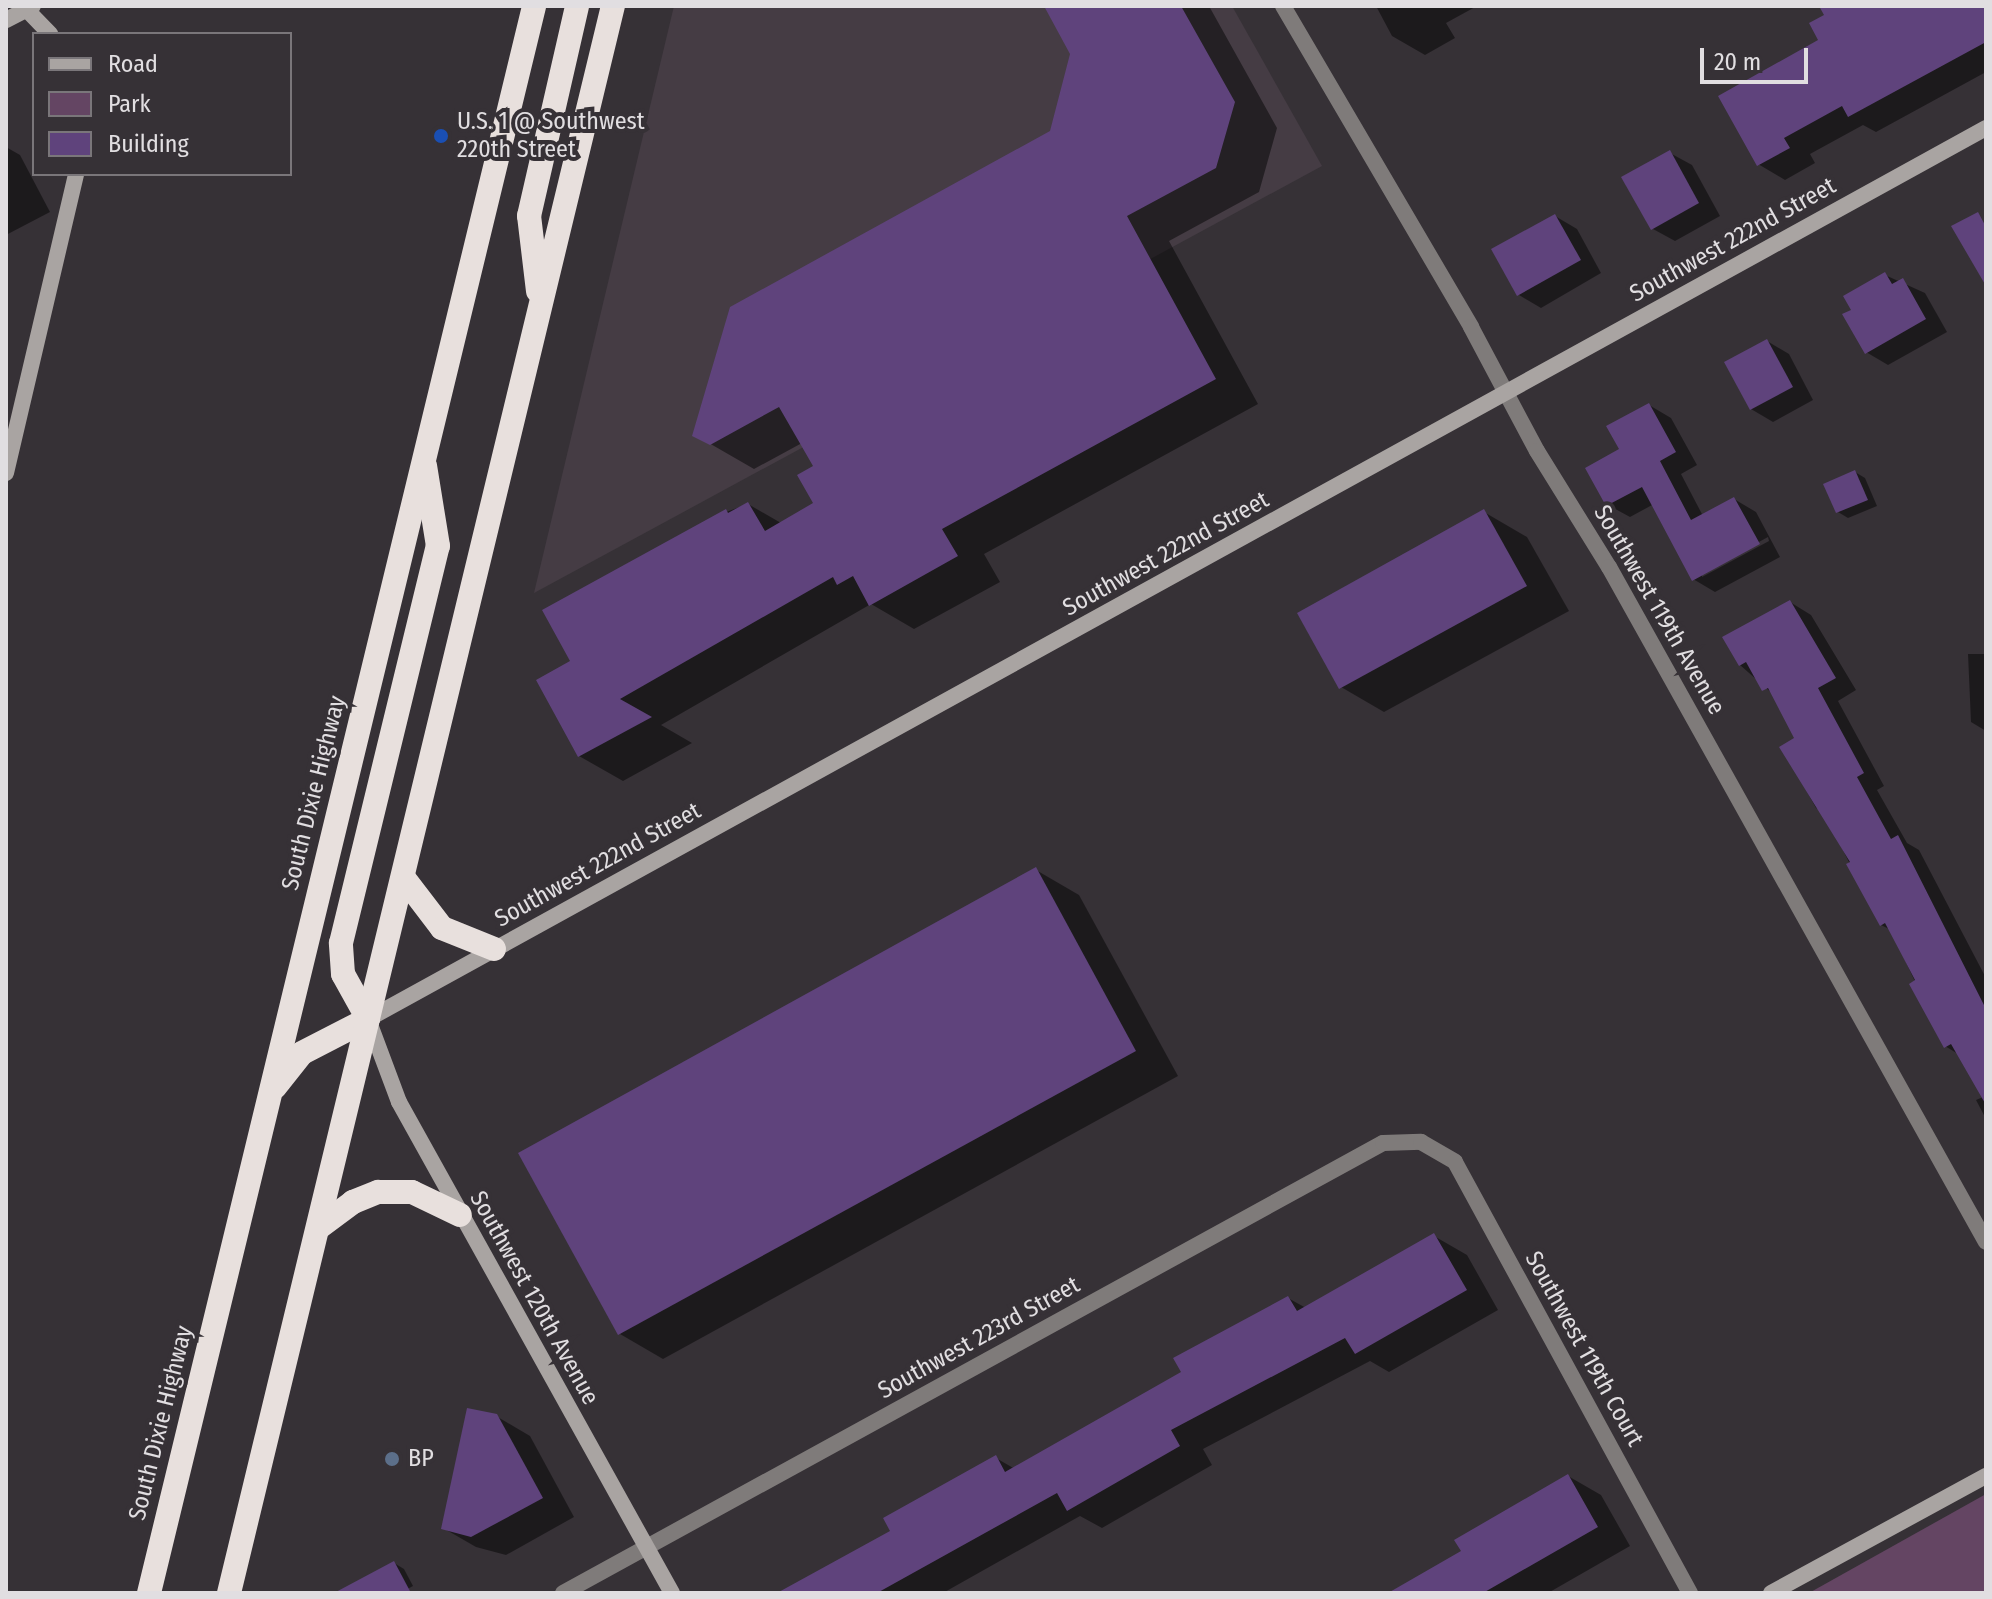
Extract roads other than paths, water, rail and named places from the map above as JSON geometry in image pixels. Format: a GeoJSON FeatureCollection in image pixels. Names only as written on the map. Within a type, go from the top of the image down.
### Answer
{"type":"FeatureCollection","features":[{"type":"Feature","properties":{"kind":"highway","name":"South Dixie Highway"},"geometry":{"type":"LineString","coordinates":[[149,1593],[534,6]]}},
{"type":"Feature","properties":{"kind":"highway"},"geometry":{"type":"LineString","coordinates":[[540,310],[529,216],[577,6]]}},
{"type":"Feature","properties":{"kind":"highway"},"geometry":{"type":"LineString","coordinates":[[229,1593],[613,6]]}},
{"type":"Feature","properties":{"kind":"highway"},"geometry":{"type":"LineString","coordinates":[[368,1019],[343,974],[341,943],[438,546],[423,460]]}},
{"type":"Feature","properties":{"kind":"highway"},"geometry":{"type":"LineString","coordinates":[[403,877],[442,928],[494,949]]}},
{"type":"Feature","properties":{"kind":"highway"},"geometry":{"type":"LineString","coordinates":[[270,1094],[302,1053],[368,1019]]}},
{"type":"Feature","properties":{"kind":"highway"},"geometry":{"type":"LineString","coordinates":[[318,1228],[353,1202],[378,1192],[412,1192],[460,1215]]}},
{"type":"Feature","properties":{"kind":"street","name":"Southwest 119th Avenue"},"geometry":{"type":"LineString","coordinates":[[1283,6],[1986,1242]]}},
{"type":"Feature","properties":{"kind":"street"},"geometry":{"type":"LineString","coordinates":[[6,20],[27,7],[48,32]]}},
{"type":"Feature","properties":{"kind":"street","name":"Southwest 222nd Street"},"geometry":{"type":"LineString","coordinates":[[368,1019],[1986,128]]}},
{"type":"Feature","properties":{"kind":"street"},"geometry":{"type":"LineString","coordinates":[[6,473],[76,176]]}},
{"type":"Feature","properties":{"kind":"street","name":"Southwest 120th Avenue"},"geometry":{"type":"LineString","coordinates":[[368,1019],[399,1102],[672,1593]]}},
{"type":"Feature","properties":{"kind":"street","name":"Southwest 223rd Street"},"geometry":{"type":"LineString","coordinates":[[563,1593],[1383,1143],[1421,1142]]}},
{"type":"Feature","properties":{"kind":"street","name":"Southwest 119th Court"},"geometry":{"type":"LineString","coordinates":[[1421,1142],[1455,1162],[1690,1593]]}},
{"type":"Feature","properties":{"kind":"street"},"geometry":{"type":"LineString","coordinates":[[1771,1593],[1986,1476]]}},
{"type":"Feature","properties":{"kind":"place","name":"U.S. 1 @ Southwest 220th Street"},"geometry":{"type":"Point","coordinates":[441,136]}},
{"type":"Feature","properties":{"kind":"place","name":"BP"},"geometry":{"type":"Point","coordinates":[392,1459]}}]}
